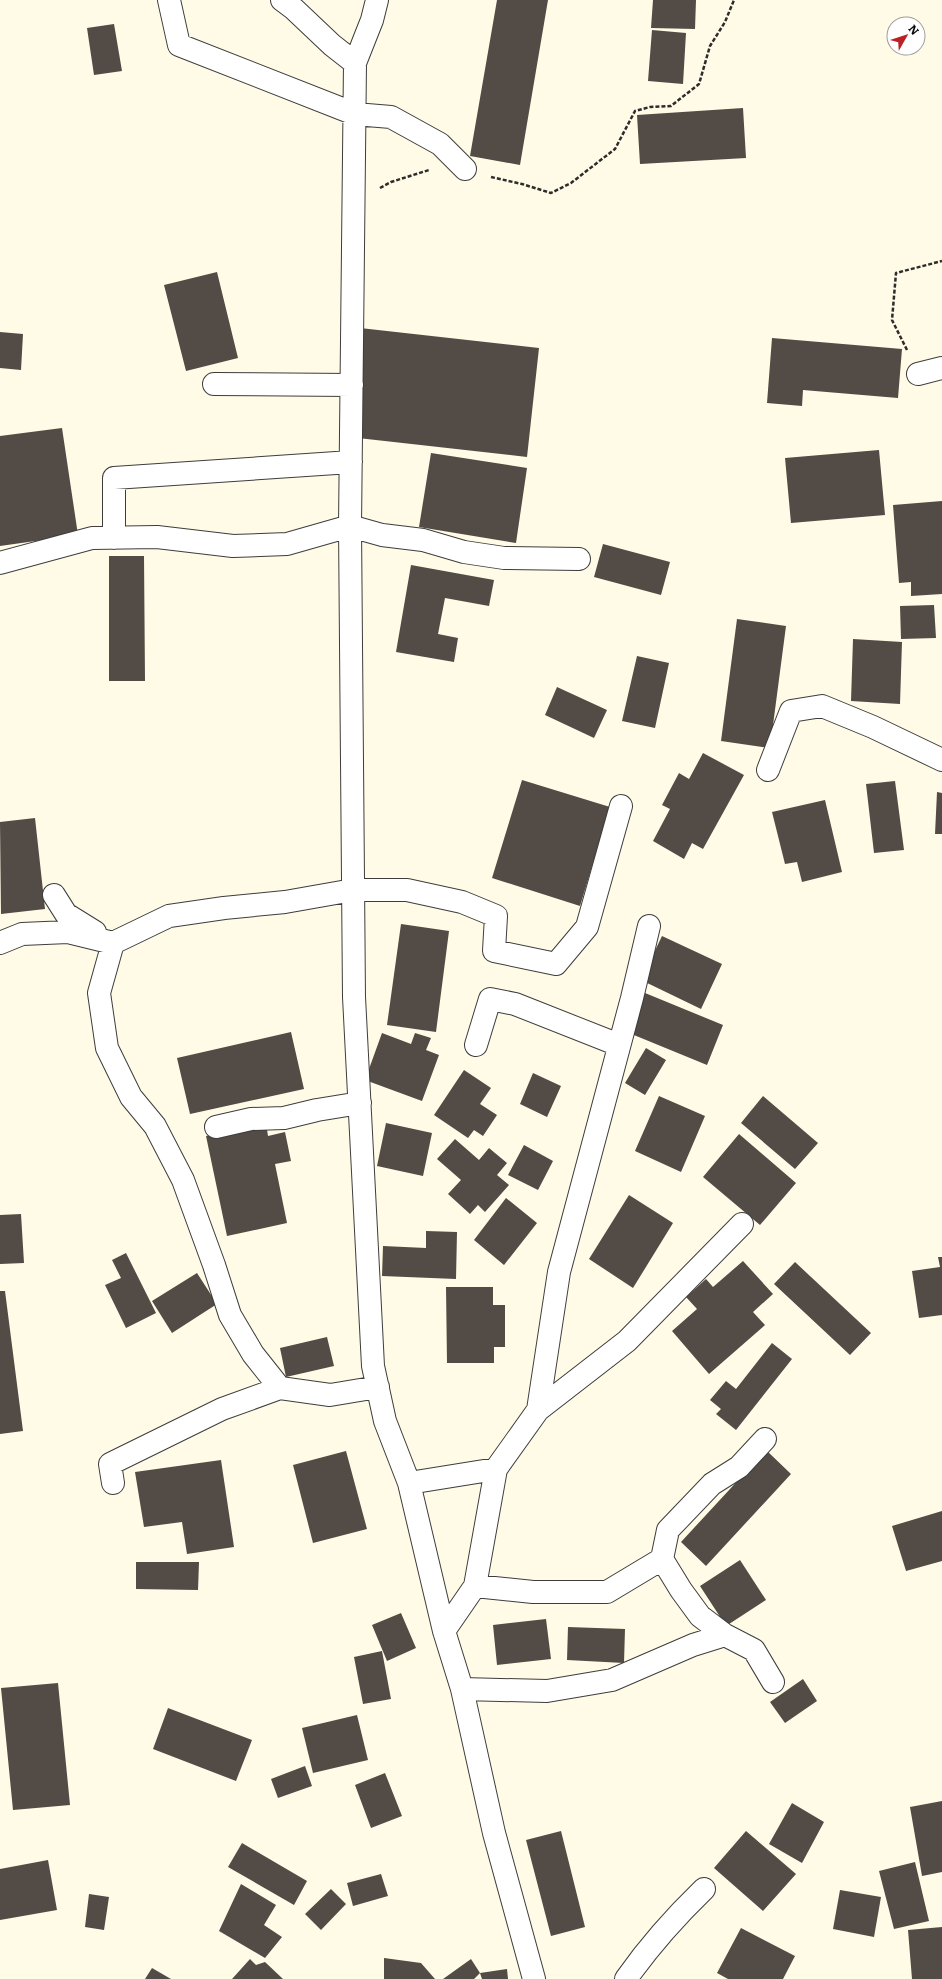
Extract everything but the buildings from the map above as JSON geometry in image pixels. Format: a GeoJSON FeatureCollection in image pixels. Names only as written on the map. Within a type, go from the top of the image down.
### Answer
{"type":"FeatureCollection","features":[{"type":"Feature","properties":{"kind":"street"},"geometry":{"type":"LineString","coordinates":[[169,0],[179,45],[355,114],[390,117],[420,131],[440,144],[465,169]]}},
{"type":"Feature","properties":{"kind":"street"},"geometry":{"type":"LineString","coordinates":[[282,0],[294,8],[332,45],[355,63]]}},
{"type":"Feature","properties":{"kind":"street"},"geometry":{"type":"LineString","coordinates":[[377,0],[372,20],[355,63],[350,526],[354,996],[373,1366],[385,1421],[409,1483],[444,1631],[462,1689],[494,1833],[534,1979]]}},
{"type":"Feature","properties":{"kind":"street"},"geometry":{"type":"LineString","coordinates":[[918,374],[942,368]]}},
{"type":"Feature","properties":{"kind":"street"},"geometry":{"type":"LineString","coordinates":[[214,384],[352,385]]}},
{"type":"Feature","properties":{"kind":"street"},"geometry":{"type":"LineString","coordinates":[[114,538],[114,478],[351,462]]}},
{"type":"Feature","properties":{"kind":"street"},"geometry":{"type":"LineString","coordinates":[[0,563],[92,538],[157,537],[233,546],[288,544],[350,526],[382,535],[423,540],[464,552],[504,558],[579,559]]}},
{"type":"Feature","properties":{"kind":"street"},"geometry":{"type":"LineString","coordinates":[[768,770],[791,710],[822,706],[873,727],[942,760]]}},
{"type":"Feature","properties":{"kind":"street"},"geometry":{"type":"LineString","coordinates":[[0,943],[22,934],[68,932],[113,943],[169,916],[224,908],[285,902],[353,890],[408,890],[462,902],[496,916],[494,952],[556,964],[586,927],[621,806]]}},
{"type":"Feature","properties":{"kind":"street"},"geometry":{"type":"LineString","coordinates":[[54,895],[66,914],[113,943]]}},
{"type":"Feature","properties":{"kind":"street"},"geometry":{"type":"LineString","coordinates":[[538,1410],[558,1272],[619,1045],[649,926]]}},
{"type":"Feature","properties":{"kind":"street"},"geometry":{"type":"LineString","coordinates":[[113,943],[99,993],[107,1048],[131,1097],[155,1126],[182,1180],[214,1265],[230,1315],[253,1354],[280,1388]]}},
{"type":"Feature","properties":{"kind":"street"},"geometry":{"type":"LineString","coordinates":[[476,1045],[490,999],[515,1004],[619,1045]]}},
{"type":"Feature","properties":{"kind":"street"},"geometry":{"type":"LineString","coordinates":[[216,1127],[251,1119],[284,1118],[317,1110],[360,1103]]}},
{"type":"Feature","properties":{"kind":"street"},"geometry":{"type":"LineString","coordinates":[[444,1631],[475,1586],[496,1469],[538,1410],[627,1341],[742,1224]]}},
{"type":"Feature","properties":{"kind":"street"},"geometry":{"type":"LineString","coordinates":[[113,1483],[110,1464],[222,1409],[280,1388],[330,1395],[378,1387]]}},
{"type":"Feature","properties":{"kind":"street"},"geometry":{"type":"LineString","coordinates":[[765,1439],[739,1467],[712,1484],[668,1530],[662,1559],[681,1590],[700,1616],[725,1635],[754,1650],[774,1682]]}},
{"type":"Feature","properties":{"kind":"street"},"geometry":{"type":"LineString","coordinates":[[409,1483],[496,1469]]}},
{"type":"Feature","properties":{"kind":"street"},"geometry":{"type":"LineString","coordinates":[[475,1586],[533,1592],[607,1592],[662,1559]]}},
{"type":"Feature","properties":{"kind":"street"},"geometry":{"type":"LineString","coordinates":[[462,1689],[547,1691],[612,1680],[693,1645],[725,1635]]}},
{"type":"Feature","properties":{"kind":"street"},"geometry":{"type":"LineString","coordinates":[[626,1979],[647,1949],[670,1922],[704,1889]]}},
{"type":"Feature","properties":{"kind":"path"},"geometry":{"type":"LineString","coordinates":[[353,200],[391,182],[426,170],[473,170],[496,179],[522,184],[552,193],[571,183],[615,149],[635,111],[650,107],[671,106],[699,84],[710,46],[725,22],[734,0]]}},
{"type":"Feature","properties":{"kind":"path"},"geometry":{"type":"LineString","coordinates":[[918,374],[892,320],[896,273],[942,261]]}}]}
